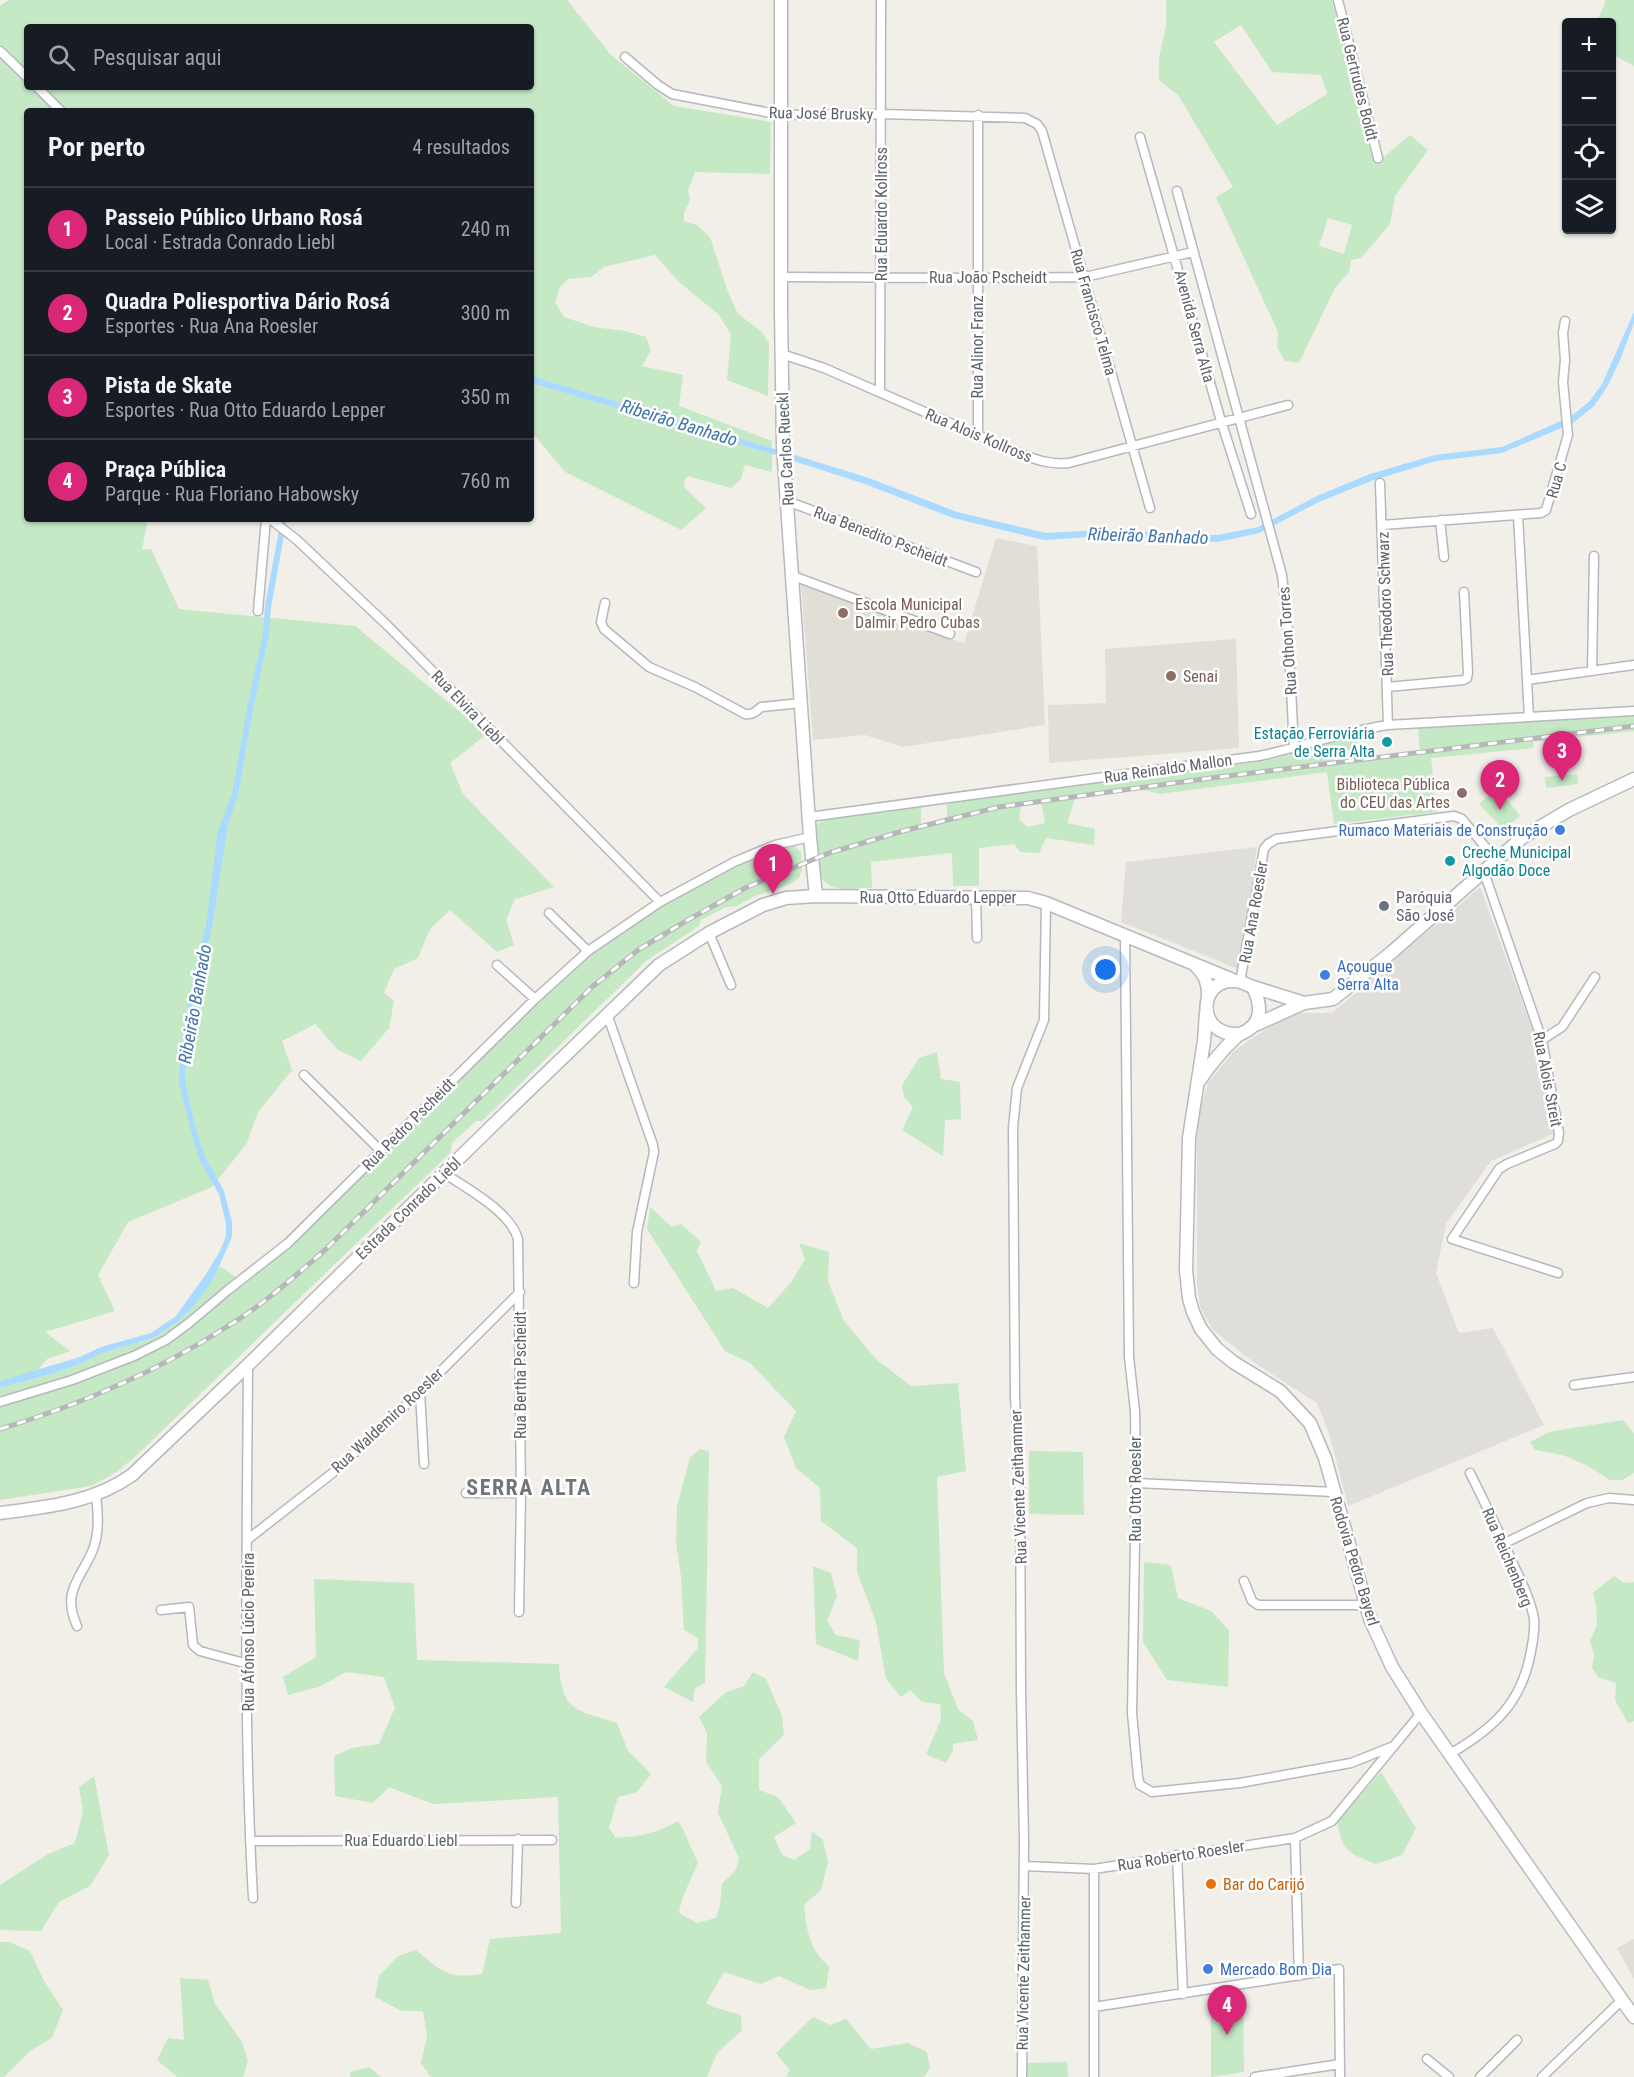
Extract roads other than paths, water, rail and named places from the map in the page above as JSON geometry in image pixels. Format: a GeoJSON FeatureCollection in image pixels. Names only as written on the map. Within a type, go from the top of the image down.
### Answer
{"type":"FeatureCollection","features":[{"type":"Feature","properties":{"kind":"main road","name":"Rua Carlos Rueckl"},"geometry":{"type":"LineString","coordinates":[[781,0],[783,446],[816,896]]}},
{"type":"Feature","properties":{"kind":"main road","name":"Rua Otto Eduardo Lepper"},"geometry":{"type":"LineString","coordinates":[[1252,1026],[1304,1003],[1333,999],[1523,837],[1569,810],[1634,779]]}},
{"type":"Feature","properties":{"kind":"main road","name":"Rua Otto Eduardo Lepper"},"geometry":{"type":"LineString","coordinates":[[816,896],[1028,898],[1125,934],[1242,983],[1304,1003]]}},
{"type":"Feature","properties":{"kind":"main road","name":"Estrada Conrado Liebl"},"geometry":{"type":"LineString","coordinates":[[0,1513],[76,1501],[96,1495],[113,1488],[137,1470],[659,965],[749,911],[773,901],[816,896]]}},
{"type":"Feature","properties":{"kind":"main road"},"geometry":{"type":"LineString","coordinates":[[1192,962],[1203,972],[1208,981],[1206,1013],[1218,1030],[1228,1034],[1239,1034],[1252,1026],[1259,1012],[1259,1004],[1242,983],[1219,985],[1208,996]]}},
{"type":"Feature","properties":{"kind":"main road","name":"Rodovia Pedro Bayerl"},"geometry":{"type":"LineString","coordinates":[[1206,1013],[1204,1041],[1189,1132],[1186,1270],[1192,1312],[1201,1329],[1217,1349],[1233,1362],[1280,1391],[1306,1417],[1321,1446],[1365,1605],[1392,1667],[1421,1713],[1634,2017]]}},
{"type":"Feature","properties":{"kind":"main road","name":"Rodovia Pedro Bayerl"},"geometry":{"type":"LineString","coordinates":[[1197,1084],[1208,1068],[1239,1034]]}},
{"type":"Feature","properties":{"kind":"street","name":"Rua Eduardo Kollross"},"geometry":{"type":"LineString","coordinates":[[880,392],[881,0]]}},
{"type":"Feature","properties":{"kind":"street","name":"Rua Gertrudes Boldt"},"geometry":{"type":"LineString","coordinates":[[1338,0],[1378,158]]}},
{"type":"Feature","properties":{"kind":"street"},"geometry":{"type":"LineString","coordinates":[[0,51],[24,74]]}},
{"type":"Feature","properties":{"kind":"street","name":"Rua José Brusky"},"geometry":{"type":"LineString","coordinates":[[625,57],[672,94],[781,115],[882,114],[978,116],[1032,120]]}},
{"type":"Feature","properties":{"kind":"street"},"geometry":{"type":"LineString","coordinates":[[40,90],[58,108]]}},
{"type":"Feature","properties":{"kind":"street","name":"Rua Alinor Franz"},"geometry":{"type":"LineString","coordinates":[[978,116],[978,435]]}},
{"type":"Feature","properties":{"kind":"street","name":"Rua Francisco Telma"},"geometry":{"type":"LineString","coordinates":[[1032,120],[1042,131],[1150,508]]}},
{"type":"Feature","properties":{"kind":"street","name":"Avenida Serra Alta"},"geometry":{"type":"LineString","coordinates":[[1140,137],[1221,421],[1251,514]]}},
{"type":"Feature","properties":{"kind":"street","name":"Avenida Serra Alta"},"geometry":{"type":"LineString","coordinates":[[1177,191],[1266,513]]}},
{"type":"Feature","properties":{"kind":"street","name":"Rua João Pscheidt"},"geometry":{"type":"LineString","coordinates":[[781,277],[1085,276],[1192,252]]}},
{"type":"Feature","properties":{"kind":"street","name":"Rua C"},"geometry":{"type":"LineString","coordinates":[[1382,525],[1541,513],[1548,505],[1567,440],[1567,413],[1563,382],[1565,321]]}},
{"type":"Feature","properties":{"kind":"street","name":"Rua Alois Kollross"},"geometry":{"type":"LineString","coordinates":[[782,354],[813,363],[1032,458],[1057,464],[1288,405]]}},
{"type":"Feature","properties":{"kind":"street","name":"Rua Theodoro Schwarz"},"geometry":{"type":"LineString","coordinates":[[1380,483],[1388,725]]}},
{"type":"Feature","properties":{"kind":"street","name":"Rua Benedito Pscheidt"},"geometry":{"type":"LineString","coordinates":[[787,501],[976,572]]}},
{"type":"Feature","properties":{"kind":"street","name":"Rua Othon Torres"},"geometry":{"type":"LineString","coordinates":[[1266,513],[1282,575],[1287,606],[1294,748]]}},
{"type":"Feature","properties":{"kind":"street"},"geometry":{"type":"LineString","coordinates":[[1518,515],[1529,717]]}},
{"type":"Feature","properties":{"kind":"street"},"geometry":{"type":"LineString","coordinates":[[1440,520],[1444,557]]}},
{"type":"Feature","properties":{"kind":"street"},"geometry":{"type":"LineString","coordinates":[[258,610],[270,522]]}},
{"type":"Feature","properties":{"kind":"street","name":"Rua Elvira Liebl"},"geometry":{"type":"LineString","coordinates":[[271,522],[297,540],[388,626],[660,902]]}},
{"type":"Feature","properties":{"kind":"street"},"geometry":{"type":"LineString","coordinates":[[1592,671],[1594,556]]}},
{"type":"Feature","properties":{"kind":"street"},"geometry":{"type":"LineString","coordinates":[[793,576],[950,634]]}},
{"type":"Feature","properties":{"kind":"street"},"geometry":{"type":"LineString","coordinates":[[1387,687],[1467,678],[1464,592]]}},
{"type":"Feature","properties":{"kind":"street"},"geometry":{"type":"LineString","coordinates":[[605,603],[601,622],[604,629],[649,667],[695,687],[749,715],[761,706],[801,703]]}},
{"type":"Feature","properties":{"kind":"street"},"geometry":{"type":"LineString","coordinates":[[1527,680],[1634,665]]}},
{"type":"Feature","properties":{"kind":"street","name":"Rua Reinaldo Mallon"},"geometry":{"type":"LineString","coordinates":[[809,817],[1224,761],[1294,748],[1388,725],[1634,711]]}},
{"type":"Feature","properties":{"kind":"street","name":"Rua Ana Roesler"},"geometry":{"type":"LineString","coordinates":[[1242,983],[1264,849],[1276,839],[1454,816],[1462,819],[1497,861]]}},
{"type":"Feature","properties":{"kind":"street","name":"Rua Pedro Pscheidt"},"geometry":{"type":"LineString","coordinates":[[0,1402],[102,1369],[166,1340],[288,1243],[535,999],[588,951],[660,902],[734,862],[775,845],[810,837]]}},
{"type":"Feature","properties":{"kind":"street","name":"Rua Alois Streit"},"geometry":{"type":"LineString","coordinates":[[1484,872],[1542,1040],[1559,1133],[1555,1144],[1507,1164],[1499,1170],[1452,1239],[1558,1273]]}},
{"type":"Feature","properties":{"kind":"street"},"geometry":{"type":"LineString","coordinates":[[976,896],[977,938]]}},
{"type":"Feature","properties":{"kind":"street","name":"Rua Vicente Zeithammer"},"geometry":{"type":"LineString","coordinates":[[1022,2077],[1024,1866],[1020,1476],[1016,1398],[1013,1128],[1017,1088],[1044,1020],[1046,903]]}},
{"type":"Feature","properties":{"kind":"street"},"geometry":{"type":"LineString","coordinates":[[549,913],[588,951]]}},
{"type":"Feature","properties":{"kind":"street"},"geometry":{"type":"LineString","coordinates":[[709,933],[731,985]]}},
{"type":"Feature","properties":{"kind":"street","name":"Rua Otto Roesler"},"geometry":{"type":"LineString","coordinates":[[1125,934],[1129,1357],[1135,1411],[1136,1483],[1132,1713],[1140,1785],[1152,1792],[1240,1783],[1352,1763],[1391,1747]]}},
{"type":"Feature","properties":{"kind":"street"},"geometry":{"type":"LineString","coordinates":[[496,964],[535,999]]}},
{"type":"Feature","properties":{"kind":"street"},"geometry":{"type":"LineString","coordinates":[[1542,1040],[1562,1027],[1595,977]]}},
{"type":"Feature","properties":{"kind":"street"},"geometry":{"type":"LineString","coordinates":[[607,1014],[654,1152],[637,1232],[634,1283]]}},
{"type":"Feature","properties":{"kind":"street"},"geometry":{"type":"LineString","coordinates":[[304,1075],[381,1151]]}},
{"type":"Feature","properties":{"kind":"street","name":"Rua Bertha Pscheidt"},"geometry":{"type":"LineString","coordinates":[[444,1173],[499,1212],[512,1225],[518,1239],[521,1493],[519,1612]]}},
{"type":"Feature","properties":{"kind":"street","name":"Rua Waldemiro Roesler"},"geometry":{"type":"LineString","coordinates":[[247,1540],[335,1471],[420,1392],[520,1292]]}},
{"type":"Feature","properties":{"kind":"street","name":"Rua Afonso Lúcio Pereira"},"geometry":{"type":"LineString","coordinates":[[248,1365],[248,1664],[253,1898]]}},
{"type":"Feature","properties":{"kind":"street"},"geometry":{"type":"LineString","coordinates":[[1574,1385],[1634,1377]]}},
{"type":"Feature","properties":{"kind":"street"},"geometry":{"type":"LineString","coordinates":[[420,1392],[424,1464]]}},
{"type":"Feature","properties":{"kind":"street","name":"Rua Reichenberg"},"geometry":{"type":"LineString","coordinates":[[1450,1754],[1478,1737],[1498,1720],[1515,1698],[1528,1667],[1534,1634],[1534,1619],[1528,1596],[1505,1543],[1470,1473]]}},
{"type":"Feature","properties":{"kind":"street"},"geometry":{"type":"LineString","coordinates":[[1136,1483],[1334,1492]]}},
{"type":"Feature","properties":{"kind":"street"},"geometry":{"type":"LineString","coordinates":[[466,1493],[521,1493]]}},
{"type":"Feature","properties":{"kind":"street"},"geometry":{"type":"LineString","coordinates":[[77,1626],[73,1616],[71,1598],[76,1579],[92,1552],[97,1535],[96,1495]]}},
{"type":"Feature","properties":{"kind":"street"},"geometry":{"type":"LineString","coordinates":[[1505,1543],[1587,1503],[1609,1498],[1634,1500]]}},
{"type":"Feature","properties":{"kind":"street"},"geometry":{"type":"LineString","coordinates":[[1244,1581],[1252,1601],[1258,1605],[1365,1605]]}},
{"type":"Feature","properties":{"kind":"street"},"geometry":{"type":"LineString","coordinates":[[161,1610],[189,1607],[193,1645],[200,1651],[248,1664]]}},
{"type":"Feature","properties":{"kind":"street","name":"Rua Roberto Roesler"},"geometry":{"type":"LineString","coordinates":[[1094,2077],[1094,1869],[1295,1838],[1332,1821],[1421,1713]]}},
{"type":"Feature","properties":{"kind":"street"},"geometry":{"type":"LineString","coordinates":[[1295,1838],[1299,1976]]}},
{"type":"Feature","properties":{"kind":"street"},"geometry":{"type":"LineString","coordinates":[[516,1904],[518,1839]]}},
{"type":"Feature","properties":{"kind":"street","name":"Rua Eduardo Liebl"},"geometry":{"type":"LineString","coordinates":[[250,1841],[552,1840]]}},
{"type":"Feature","properties":{"kind":"street"},"geometry":{"type":"LineString","coordinates":[[1177,1855],[1183,1994]]}},
{"type":"Feature","properties":{"kind":"street"},"geometry":{"type":"LineString","coordinates":[[1024,1866],[1094,1869]]}},
{"type":"Feature","properties":{"kind":"street"},"geometry":{"type":"LineString","coordinates":[[1094,2007],[1339,1970],[1340,2077]]}},
{"type":"Feature","properties":{"kind":"street"},"geometry":{"type":"LineString","coordinates":[[1542,2077],[1622,2000]]}},
{"type":"Feature","properties":{"kind":"street"},"geometry":{"type":"LineString","coordinates":[[1480,2077],[1517,2040]]}},
{"type":"Feature","properties":{"kind":"street"},"geometry":{"type":"LineString","coordinates":[[1427,2059],[1449,2077]]}},
{"type":"Feature","properties":{"kind":"street"},"geometry":{"type":"LineString","coordinates":[[1255,2077],[1340,2064]]}},
{"type":"Feature","properties":{"kind":"water","name":"Ribeirão Banhado"},"geometry":{"type":"Polygon","coordinates":[[[1634,312],[1634,323],[1607,387],[1594,406],[1573,423],[1502,453],[1436,461],[1371,481],[1319,502],[1259,533],[1218,542],[1172,541],[1118,535],[1044,540],[953,518],[865,484],[772,454],[534,384],[534,377],[869,478],[957,512],[1046,533],[1119,529],[1174,535],[1218,535],[1258,527],[1317,496],[1370,474],[1435,455],[1502,447],[1570,417],[1590,401],[1602,384],[1634,312]]]}},
{"type":"Feature","properties":{"kind":"water"},"geometry":{"type":"Polygon","coordinates":[[[280,522],[286,522],[271,607],[269,635],[238,795],[228,824],[212,927],[201,968],[185,1054],[185,1081],[194,1122],[205,1157],[224,1191],[232,1222],[232,1237],[214,1278],[195,1304],[179,1321],[153,1338],[102,1353],[51,1374],[0,1388],[0,1381],[80,1357],[101,1347],[151,1333],[176,1316],[206,1274],[226,1236],[226,1224],[219,1194],[200,1161],[189,1124],[179,1083],[180,1054],[195,967],[206,926],[218,831],[232,794],[263,634],[265,606],[280,522]]]}},
{"type":"Feature","properties":{"kind":"railway"},"geometry":{"type":"LineString","coordinates":[[0,1429],[89,1398],[146,1372],[174,1358],[254,1309],[325,1250],[592,987],[638,950],[747,887],[829,853],[903,831],[999,807],[1211,778],[1634,726]]}},
{"type":"Feature","properties":{"kind":"place","name":"Escola Municipal Dalmir Pedro Cubas"},"geometry":{"type":"Point","coordinates":[843,613]}},
{"type":"Feature","properties":{"kind":"place","name":"Senai"},"geometry":{"type":"Point","coordinates":[1171,676]}},
{"type":"Feature","properties":{"kind":"place","name":"Estação Ferroviária de Serra Alta"},"geometry":{"type":"Point","coordinates":[1387,742]}},
{"type":"Feature","properties":{"kind":"place","name":"Pista de Skate"},"geometry":{"type":"Point","coordinates":[1562,781]}},
{"type":"Feature","properties":{"kind":"place","name":"Biblioteca Pública do CEU das Artes"},"geometry":{"type":"Point","coordinates":[1462,793]}},
{"type":"Feature","properties":{"kind":"place","name":"Quadra Poliesportiva Dário Rosá"},"geometry":{"type":"Point","coordinates":[1500,810]}},
{"type":"Feature","properties":{"kind":"place","name":"Rumaco Materiais de Construção"},"geometry":{"type":"Point","coordinates":[1560,830]}},
{"type":"Feature","properties":{"kind":"place","name":"Creche Municipal Algodão Doce"},"geometry":{"type":"Point","coordinates":[1450,861]}},
{"type":"Feature","properties":{"kind":"place","name":"Passeio Público Urbano Rosá"},"geometry":{"type":"Point","coordinates":[773,894]}},
{"type":"Feature","properties":{"kind":"place","name":"Paróquia São José"},"geometry":{"type":"Point","coordinates":[1384,906]}},
{"type":"Feature","properties":{"kind":"place","name":"Açougue Serra Alta"},"geometry":{"type":"Point","coordinates":[1325,975]}},
{"type":"Feature","properties":{"kind":"place","name":"Bar do Carijó"},"geometry":{"type":"Point","coordinates":[1211,1884]}},
{"type":"Feature","properties":{"kind":"place","name":"Mercado Bom Dia"},"geometry":{"type":"Point","coordinates":[1208,1969]}},
{"type":"Feature","properties":{"kind":"place","name":"Praça Pública"},"geometry":{"type":"Point","coordinates":[1227,2035]}},
{"type":"Feature","properties":{"kind":"district","name":"SERRA ALTA"},"geometry":{"type":"Point","coordinates":[529,1487]}}]}
